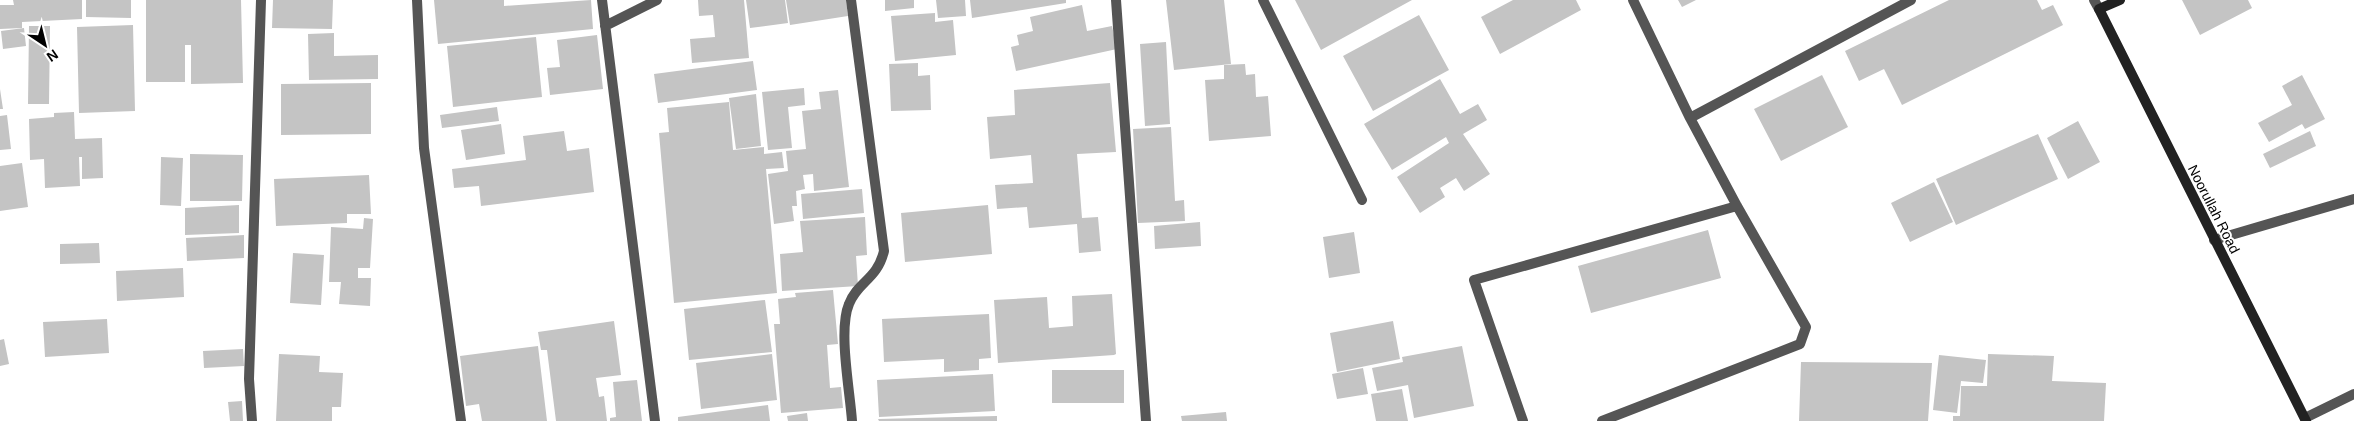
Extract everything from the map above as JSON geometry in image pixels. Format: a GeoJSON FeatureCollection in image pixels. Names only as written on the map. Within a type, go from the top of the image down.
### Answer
{"type":"FeatureCollection","features":[{"type":"Feature","properties":{"kind":"main road"},"geometry":{"type":"LineString","coordinates":[[2096,5],[2120,0]]}},
{"type":"Feature","properties":{"kind":"main road","name":"Noorullah Road"},"geometry":{"type":"LineString","coordinates":[[2096,5],[2306,420]]}},
{"type":"Feature","properties":{"kind":"street"},"geometry":{"type":"LineString","coordinates":[[252,421],[249,379],[261,0]]}},
{"type":"Feature","properties":{"kind":"street"},"geometry":{"type":"LineString","coordinates":[[417,0],[424,148],[461,421]]}},
{"type":"Feature","properties":{"kind":"street"},"geometry":{"type":"LineString","coordinates":[[602,0],[655,421]]}},
{"type":"Feature","properties":{"kind":"street"},"geometry":{"type":"LineString","coordinates":[[605,26],[657,0]]}},
{"type":"Feature","properties":{"kind":"street"},"geometry":{"type":"LineString","coordinates":[[852,0],[884,250],[881,265],[850,301],[843,319],[852,421]]}},
{"type":"Feature","properties":{"kind":"street"},"geometry":{"type":"LineString","coordinates":[[1116,0],[1146,421]]}},
{"type":"Feature","properties":{"kind":"street"},"geometry":{"type":"LineString","coordinates":[[1263,0],[1362,200]]}},
{"type":"Feature","properties":{"kind":"street"},"geometry":{"type":"LineString","coordinates":[[1602,421],[1800,344],[1806,326],[1736,206],[1690,118],[1633,0]]}},
{"type":"Feature","properties":{"kind":"street"},"geometry":{"type":"LineString","coordinates":[[1690,118],[1911,0]]}},
{"type":"Feature","properties":{"kind":"street"},"geometry":{"type":"LineString","coordinates":[[2214,240],[2354,199]]}},
{"type":"Feature","properties":{"kind":"street"},"geometry":{"type":"LineString","coordinates":[[1523,421],[1474,280],[1736,206]]}},
{"type":"Feature","properties":{"kind":"street"},"geometry":{"type":"LineString","coordinates":[[2306,420],[2354,394]]}},
{"type":"Feature","properties":{"kind":"building"},"geometry":{"type":"Polygon","coordinates":[[[13,0],[82,0],[82,19],[22,22],[22,28],[0,29],[0,5],[14,5],[13,0]]]}},
{"type":"Feature","properties":{"kind":"building"},"geometry":{"type":"Polygon","coordinates":[[[86,0],[131,0],[131,18],[86,17],[86,0]]]}},
{"type":"Feature","properties":{"kind":"building"},"geometry":{"type":"Polygon","coordinates":[[[146,0],[241,0],[243,83],[191,84],[191,45],[185,45],[185,82],[146,82],[146,0]]]}},
{"type":"Feature","properties":{"kind":"building"},"geometry":{"type":"Polygon","coordinates":[[[273,0],[333,0],[332,29],[272,28],[273,0]]]}},
{"type":"Feature","properties":{"kind":"building"},"geometry":{"type":"Polygon","coordinates":[[[434,0],[504,0],[504,6],[591,0],[593,29],[438,44],[434,0]]]}},
{"type":"Feature","properties":{"kind":"building"},"geometry":{"type":"Polygon","coordinates":[[[698,0],[744,0],[749,58],[692,63],[690,39],[715,37],[713,15],[699,16],[698,0]]]}},
{"type":"Feature","properties":{"kind":"building"},"geometry":{"type":"Polygon","coordinates":[[[746,0],[785,0],[788,23],[750,28],[746,0]]]}},
{"type":"Feature","properties":{"kind":"building"},"geometry":{"type":"Polygon","coordinates":[[[786,0],[846,0],[848,16],[790,25],[786,0]]]}},
{"type":"Feature","properties":{"kind":"building"},"geometry":{"type":"Polygon","coordinates":[[[885,0],[914,0],[914,8],[885,11],[885,0]]]}},
{"type":"Feature","properties":{"kind":"building"},"geometry":{"type":"Polygon","coordinates":[[[936,0],[965,0],[966,16],[938,18],[936,0]]]}},
{"type":"Feature","properties":{"kind":"building"},"geometry":{"type":"Polygon","coordinates":[[[970,0],[1066,0],[1066,3],[972,18],[970,0]]]}},
{"type":"Feature","properties":{"kind":"building"},"geometry":{"type":"Polygon","coordinates":[[[1166,0],[1224,0],[1231,64],[1174,70],[1166,0]]]}},
{"type":"Feature","properties":{"kind":"building"},"geometry":{"type":"Polygon","coordinates":[[[1295,0],[1412,0],[1321,50],[1295,0]]]}},
{"type":"Feature","properties":{"kind":"building"},"geometry":{"type":"Polygon","coordinates":[[[1513,0],[1576,0],[1581,10],[1500,54],[1481,17],[1513,0]]]}},
{"type":"Feature","properties":{"kind":"building"},"geometry":{"type":"Polygon","coordinates":[[[1678,0],[1696,0],[1682,7],[1678,0]]]}},
{"type":"Feature","properties":{"kind":"building"},"geometry":{"type":"Polygon","coordinates":[[[1949,0],[2037,0],[2042,10],[2053,5],[2063,25],[1902,105],[1884,69],[1859,81],[1845,51],[1949,0]]]}},
{"type":"Feature","properties":{"kind":"building"},"geometry":{"type":"Polygon","coordinates":[[[2182,0],[2248,0],[2252,8],[2200,35],[2182,0]]]}},
{"type":"Feature","properties":{"kind":"building"},"geometry":{"type":"Polygon","coordinates":[[[1082,5],[1087,31],[1112,26],[1117,49],[1016,71],[1011,47],[1019,45],[1017,35],[1033,31],[1030,17],[1082,5]]]}},
{"type":"Feature","properties":{"kind":"building"},"geometry":{"type":"Polygon","coordinates":[[[935,13],[935,22],[953,20],[956,55],[895,61],[891,16],[935,13]]]}},
{"type":"Feature","properties":{"kind":"building"},"geometry":{"type":"Polygon","coordinates":[[[1419,15],[1449,70],[1373,111],[1343,56],[1419,15]]]}},
{"type":"Feature","properties":{"kind":"building"},"geometry":{"type":"Polygon","coordinates":[[[133,25],[135,111],[79,113],[77,27],[133,25]]]}},
{"type":"Feature","properties":{"kind":"building"},"geometry":{"type":"Polygon","coordinates":[[[29,26],[50,26],[49,104],[28,104],[29,26]]]}},
{"type":"Feature","properties":{"kind":"building"},"geometry":{"type":"Polygon","coordinates":[[[24,28],[26,46],[3,49],[1,31],[24,28]]]}},
{"type":"Feature","properties":{"kind":"building"},"geometry":{"type":"Polygon","coordinates":[[[334,33],[334,56],[378,55],[378,79],[309,80],[308,34],[334,33]]]}},
{"type":"Feature","properties":{"kind":"building"},"geometry":{"type":"Polygon","coordinates":[[[597,35],[603,89],[550,95],[547,68],[560,67],[557,40],[597,35]]]}},
{"type":"Feature","properties":{"kind":"building"},"geometry":{"type":"Polygon","coordinates":[[[536,37],[542,97],[453,107],[447,46],[536,37]]]}},
{"type":"Feature","properties":{"kind":"building"},"geometry":{"type":"Polygon","coordinates":[[[1166,42],[1170,124],[1145,126],[1140,44],[1166,42]]]}},
{"type":"Feature","properties":{"kind":"building"},"geometry":{"type":"Polygon","coordinates":[[[753,61],[757,90],[658,103],[654,74],[753,61]]]}},
{"type":"Feature","properties":{"kind":"building"},"geometry":{"type":"Polygon","coordinates":[[[918,63],[918,76],[930,75],[931,110],[891,111],[889,64],[918,63]]]}},
{"type":"Feature","properties":{"kind":"building"},"geometry":{"type":"Polygon","coordinates":[[[1245,64],[1246,75],[1255,74],[1256,97],[1268,96],[1271,136],[1209,141],[1205,80],[1224,79],[1224,65],[1245,64]]]}},
{"type":"Feature","properties":{"kind":"building"},"geometry":{"type":"Polygon","coordinates":[[[1822,75],[1848,127],[1781,161],[1754,109],[1822,75]]]}},
{"type":"Feature","properties":{"kind":"building"},"geometry":{"type":"Polygon","coordinates":[[[2302,75],[2325,119],[2305,129],[2302,124],[2269,142],[2258,123],[2292,105],[2282,86],[2302,75]]]}},
{"type":"Feature","properties":{"kind":"building"},"geometry":{"type":"Polygon","coordinates":[[[1440,79],[1460,114],[1478,104],[1487,120],[1463,134],[1490,174],[1464,191],[1456,178],[1440,188],[1445,197],[1420,213],[1397,177],[1449,143],[1446,137],[1392,170],[1364,124],[1440,79]]]}},
{"type":"Feature","properties":{"kind":"building"},"geometry":{"type":"Polygon","coordinates":[[[371,83],[371,134],[281,135],[281,84],[371,83]]]}},
{"type":"Feature","properties":{"kind":"building"},"geometry":{"type":"Polygon","coordinates":[[[1110,83],[1116,152],[1077,154],[1082,218],[1098,217],[1101,251],[1079,253],[1077,224],[1029,228],[1027,207],[997,209],[995,185],[1033,183],[1031,155],[990,159],[987,117],[1015,115],[1014,90],[1110,83]]]}},
{"type":"Feature","properties":{"kind":"building"},"geometry":{"type":"Polygon","coordinates":[[[804,88],[805,105],[788,107],[792,148],[768,150],[762,92],[804,88]]]}},
{"type":"Feature","properties":{"kind":"building"},"geometry":{"type":"Polygon","coordinates":[[[0,89],[3,109],[0,109],[0,89]]]}},
{"type":"Feature","properties":{"kind":"building"},"geometry":{"type":"Polygon","coordinates":[[[838,90],[849,187],[814,191],[813,174],[803,175],[805,189],[796,191],[797,206],[792,206],[794,221],[774,224],[768,174],[788,171],[786,151],[806,149],[802,111],[821,109],[819,92],[838,90]]]}},
{"type":"Feature","properties":{"kind":"building"},"geometry":{"type":"Polygon","coordinates":[[[756,94],[761,146],[736,149],[729,98],[756,94]]]}},
{"type":"Feature","properties":{"kind":"building"},"geometry":{"type":"Polygon","coordinates":[[[729,102],[733,150],[764,147],[764,154],[782,152],[784,168],[766,169],[777,293],[674,303],[659,133],[669,132],[667,108],[729,102]]]}},
{"type":"Feature","properties":{"kind":"building"},"geometry":{"type":"Polygon","coordinates":[[[497,107],[499,121],[442,128],[440,115],[497,107]]]}},
{"type":"Feature","properties":{"kind":"building"},"geometry":{"type":"Polygon","coordinates":[[[74,112],[75,139],[102,138],[103,178],[82,179],[82,157],[79,157],[80,186],[45,188],[44,159],[30,160],[29,119],[54,117],[54,113],[74,112]]]}},
{"type":"Feature","properties":{"kind":"building"},"geometry":{"type":"Polygon","coordinates":[[[7,115],[11,149],[0,150],[0,116],[7,115]]]}},
{"type":"Feature","properties":{"kind":"building"},"geometry":{"type":"Polygon","coordinates":[[[2078,121],[2100,162],[2068,179],[2047,138],[2078,121]]]}},
{"type":"Feature","properties":{"kind":"building"},"geometry":{"type":"Polygon","coordinates":[[[501,124],[505,154],[466,160],[461,130],[501,124]]]}},
{"type":"Feature","properties":{"kind":"building"},"geometry":{"type":"Polygon","coordinates":[[[1171,127],[1175,201],[1184,200],[1185,221],[1138,223],[1133,129],[1171,127]]]}},
{"type":"Feature","properties":{"kind":"building"},"geometry":{"type":"Polygon","coordinates":[[[564,131],[567,151],[589,148],[594,192],[481,206],[479,186],[454,188],[452,169],[526,160],[523,136],[564,131]]]}},
{"type":"Feature","properties":{"kind":"building"},"geometry":{"type":"Polygon","coordinates":[[[2310,131],[2316,146],[2270,168],[2263,154],[2310,131]]]}},
{"type":"Feature","properties":{"kind":"building"},"geometry":{"type":"Polygon","coordinates":[[[2038,134],[2058,179],[1956,225],[1936,179],[2038,134]]]}},
{"type":"Feature","properties":{"kind":"building"},"geometry":{"type":"Polygon","coordinates":[[[190,154],[243,155],[242,201],[190,201],[190,154]]]}},
{"type":"Feature","properties":{"kind":"building"},"geometry":{"type":"Polygon","coordinates":[[[161,157],[183,158],[181,206],[160,205],[161,157]]]}},
{"type":"Feature","properties":{"kind":"building"},"geometry":{"type":"Polygon","coordinates":[[[22,163],[28,207],[0,211],[0,166],[22,163]]]}},
{"type":"Feature","properties":{"kind":"building"},"geometry":{"type":"Polygon","coordinates":[[[369,175],[371,214],[347,214],[347,223],[276,226],[274,179],[369,175]]]}},
{"type":"Feature","properties":{"kind":"building"},"geometry":{"type":"Polygon","coordinates":[[[1934,182],[1953,222],[1910,242],[1891,203],[1934,182]]]}},
{"type":"Feature","properties":{"kind":"building"},"geometry":{"type":"Polygon","coordinates":[[[862,189],[864,213],[803,219],[801,194],[862,189]]]}},
{"type":"Feature","properties":{"kind":"building"},"geometry":{"type":"Polygon","coordinates":[[[239,205],[239,233],[185,235],[185,208],[239,205]]]}},
{"type":"Feature","properties":{"kind":"building"},"geometry":{"type":"Polygon","coordinates":[[[988,205],[992,254],[905,262],[901,213],[988,205]]]}},
{"type":"Feature","properties":{"kind":"building"},"geometry":{"type":"Polygon","coordinates":[[[865,217],[867,255],[856,256],[858,286],[782,291],[780,254],[803,252],[800,221],[865,217]]]}},
{"type":"Feature","properties":{"kind":"building"},"geometry":{"type":"Polygon","coordinates":[[[364,218],[373,219],[370,268],[358,268],[358,278],[371,278],[370,306],[339,304],[341,282],[329,282],[331,227],[363,229],[364,218]]]}},
{"type":"Feature","properties":{"kind":"building"},"geometry":{"type":"Polygon","coordinates":[[[1200,222],[1201,246],[1155,249],[1154,226],[1200,222]]]}},
{"type":"Feature","properties":{"kind":"building"},"geometry":{"type":"Polygon","coordinates":[[[1708,230],[1721,278],[1591,313],[1578,266],[1708,230]]]}},
{"type":"Feature","properties":{"kind":"building"},"geometry":{"type":"Polygon","coordinates":[[[1354,232],[1360,273],[1329,278],[1323,237],[1354,232]]]}},
{"type":"Feature","properties":{"kind":"building"},"geometry":{"type":"Polygon","coordinates":[[[244,235],[244,258],[187,261],[186,238],[244,235]]]}},
{"type":"Feature","properties":{"kind":"building"},"geometry":{"type":"Polygon","coordinates":[[[99,243],[100,263],[60,264],[60,244],[99,243]]]}},
{"type":"Feature","properties":{"kind":"building"},"geometry":{"type":"Polygon","coordinates":[[[293,253],[324,255],[321,305],[290,303],[293,253]]]}},
{"type":"Feature","properties":{"kind":"building"},"geometry":{"type":"Polygon","coordinates":[[[183,268],[184,297],[117,301],[116,271],[183,268]]]}},
{"type":"Feature","properties":{"kind":"building"},"geometry":{"type":"Polygon","coordinates":[[[833,290],[838,344],[827,345],[830,388],[841,387],[843,408],[781,413],[774,324],[780,324],[778,299],[796,297],[795,293],[833,290]]]}},
{"type":"Feature","properties":{"kind":"building"},"geometry":{"type":"Polygon","coordinates":[[[1112,294],[1116,354],[998,363],[994,300],[1047,297],[1049,328],[1073,326],[1072,296],[1112,294]]]}},
{"type":"Feature","properties":{"kind":"building"},"geometry":{"type":"Polygon","coordinates":[[[765,300],[772,352],[689,360],[684,309],[765,300]]]}},
{"type":"Feature","properties":{"kind":"building"},"geometry":{"type":"Polygon","coordinates":[[[989,314],[991,358],[979,359],[979,370],[944,372],[944,359],[884,362],[882,319],[989,314]]]}},
{"type":"Feature","properties":{"kind":"building"},"geometry":{"type":"Polygon","coordinates":[[[107,319],[109,353],[45,357],[43,322],[107,319]]]}},
{"type":"Feature","properties":{"kind":"building"},"geometry":{"type":"Polygon","coordinates":[[[614,321],[621,375],[596,378],[599,397],[604,396],[607,421],[556,421],[547,350],[541,350],[538,332],[614,321]]]}},
{"type":"Feature","properties":{"kind":"building"},"geometry":{"type":"Polygon","coordinates":[[[1393,321],[1400,359],[1337,372],[1330,333],[1393,321]]]}},
{"type":"Feature","properties":{"kind":"building"},"geometry":{"type":"Polygon","coordinates":[[[4,339],[9,364],[0,366],[0,340],[4,339]]]}},
{"type":"Feature","properties":{"kind":"building"},"geometry":{"type":"Polygon","coordinates":[[[538,346],[547,421],[482,421],[479,404],[466,406],[460,356],[538,346]]]}},
{"type":"Feature","properties":{"kind":"building"},"geometry":{"type":"Polygon","coordinates":[[[1462,346],[1474,406],[1414,418],[1408,385],[1377,391],[1372,368],[1403,362],[1402,357],[1462,346]]]}},
{"type":"Feature","properties":{"kind":"building"},"geometry":{"type":"Polygon","coordinates":[[[243,349],[244,366],[204,368],[203,351],[243,349]]]}},
{"type":"Feature","properties":{"kind":"building"},"geometry":{"type":"Polygon","coordinates":[[[279,354],[320,356],[319,372],[343,373],[341,407],[332,407],[332,421],[276,421],[279,354]]]}},
{"type":"Feature","properties":{"kind":"building"},"geometry":{"type":"Polygon","coordinates":[[[772,354],[777,400],[701,409],[696,363],[772,354]]]}},
{"type":"Feature","properties":{"kind":"building"},"geometry":{"type":"Polygon","coordinates":[[[1988,354],[2054,356],[2052,381],[2106,383],[2104,421],[1953,421],[1953,416],[1960,416],[1961,386],[1987,386],[1988,354]]]}},
{"type":"Feature","properties":{"kind":"building"},"geometry":{"type":"Polygon","coordinates":[[[1939,355],[1986,360],[1983,383],[1961,381],[1957,413],[1933,410],[1939,355]]]}},
{"type":"Feature","properties":{"kind":"building"},"geometry":{"type":"Polygon","coordinates":[[[1801,362],[1932,363],[1928,421],[1799,421],[1801,362]]]}},
{"type":"Feature","properties":{"kind":"building"},"geometry":{"type":"Polygon","coordinates":[[[1363,368],[1368,394],[1337,399],[1332,374],[1363,368]]]}},
{"type":"Feature","properties":{"kind":"building"},"geometry":{"type":"Polygon","coordinates":[[[1052,370],[1124,370],[1124,403],[1052,403],[1052,370]]]}},
{"type":"Feature","properties":{"kind":"building"},"geometry":{"type":"Polygon","coordinates":[[[993,374],[995,411],[879,417],[877,380],[993,374]]]}},
{"type":"Feature","properties":{"kind":"building"},"geometry":{"type":"Polygon","coordinates":[[[637,380],[642,421],[610,421],[610,418],[616,417],[613,382],[637,380]]]}},
{"type":"Feature","properties":{"kind":"building"},"geometry":{"type":"Polygon","coordinates":[[[1402,389],[1408,421],[1376,421],[1371,394],[1402,389]]]}},
{"type":"Feature","properties":{"kind":"building"},"geometry":{"type":"Polygon","coordinates":[[[242,401],[243,421],[230,421],[228,402],[242,401]]]}},
{"type":"Feature","properties":{"kind":"building"},"geometry":{"type":"Polygon","coordinates":[[[768,405],[770,421],[678,421],[678,417],[768,405]]]}},
{"type":"Feature","properties":{"kind":"building"},"geometry":{"type":"Polygon","coordinates":[[[1226,412],[1227,421],[1182,421],[1181,416],[1226,412]]]}},
{"type":"Feature","properties":{"kind":"building"},"geometry":{"type":"Polygon","coordinates":[[[807,413],[808,421],[788,421],[787,416],[807,413]]]}},
{"type":"Feature","properties":{"kind":"building"},"geometry":{"type":"Polygon","coordinates":[[[997,416],[997,421],[879,421],[878,419],[997,416]]]}}]}
